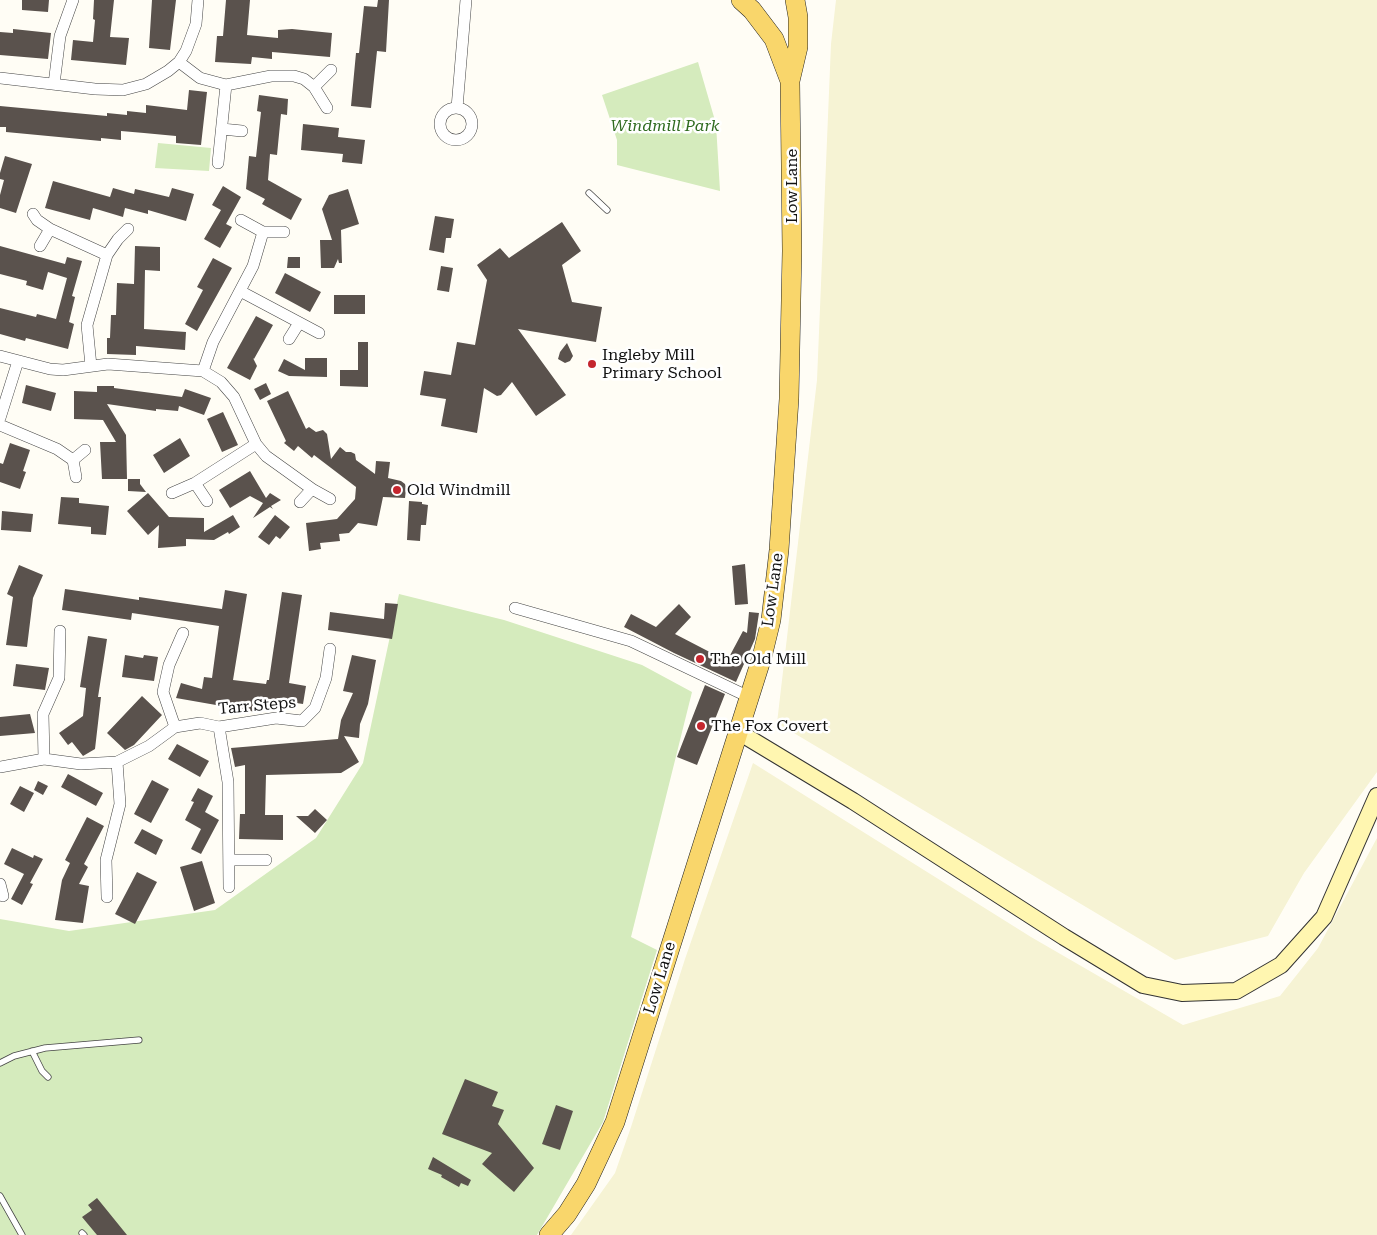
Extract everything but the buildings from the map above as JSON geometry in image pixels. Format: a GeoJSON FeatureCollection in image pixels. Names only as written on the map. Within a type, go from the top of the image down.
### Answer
{"type":"FeatureCollection","features":[{"type":"Feature","properties":{"kind":"main road","name":"Low Lane"},"geometry":{"type":"LineString","coordinates":[[741,0],[752,10],[774,39],[790,81]]}},
{"type":"Feature","properties":{"kind":"main road"},"geometry":{"type":"LineString","coordinates":[[746,0],[756,0]]}},
{"type":"Feature","properties":{"kind":"main road","name":"Low Lane"},"geometry":{"type":"LineString","coordinates":[[549,1235],[567,1214],[586,1184],[615,1122],[737,731],[762,657],[770,620],[779,550],[789,399],[792,261],[790,81],[798,47],[798,17],[795,0]]}},
{"type":"Feature","properties":{"kind":"street"},"geometry":{"type":"LineString","coordinates":[[54,84],[60,36],[72,0]]}},
{"type":"Feature","properties":{"kind":"street"},"geometry":{"type":"LineString","coordinates":[[0,78],[95,89],[123,90],[134,88],[156,79],[179,62],[186,51],[196,24],[198,0]]}},
{"type":"Feature","properties":{"kind":"street"},"geometry":{"type":"LineString","coordinates":[[457,108],[466,0]]}},
{"type":"Feature","properties":{"kind":"street"},"geometry":{"type":"LineString","coordinates":[[179,62],[200,78],[226,85],[283,75],[304,80],[314,87],[328,108]]}},
{"type":"Feature","properties":{"kind":"street"},"geometry":{"type":"LineString","coordinates":[[314,87],[331,70]]}},
{"type":"Feature","properties":{"kind":"street"},"geometry":{"type":"LineString","coordinates":[[218,162],[226,85]]}},
{"type":"Feature","properties":{"kind":"street"},"geometry":{"type":"LineString","coordinates":[[222,129],[242,131]]}},
{"type":"Feature","properties":{"kind":"street"},"geometry":{"type":"LineString","coordinates":[[33,214],[50,229],[107,255]]}},
{"type":"Feature","properties":{"kind":"street"},"geometry":{"type":"LineString","coordinates":[[241,220],[263,232],[284,232]]}},
{"type":"Feature","properties":{"kind":"street"},"geometry":{"type":"LineString","coordinates":[[40,246],[50,229]]}},
{"type":"Feature","properties":{"kind":"street"},"geometry":{"type":"LineString","coordinates":[[91,366],[87,325],[107,255],[128,229]]}},
{"type":"Feature","properties":{"kind":"street"},"geometry":{"type":"LineString","coordinates":[[203,371],[214,342],[252,266],[263,232]]}},
{"type":"Feature","properties":{"kind":"street"},"geometry":{"type":"LineString","coordinates":[[240,291],[319,333]]}},
{"type":"Feature","properties":{"kind":"street"},"geometry":{"type":"LineString","coordinates":[[290,339],[299,323]]}},
{"type":"Feature","properties":{"kind":"street"},"geometry":{"type":"LineString","coordinates":[[0,356],[56,370],[108,364],[203,371],[220,382],[234,397],[256,444],[266,456],[312,489],[330,499]]}},
{"type":"Feature","properties":{"kind":"street"},"geometry":{"type":"LineString","coordinates":[[0,418],[18,360]]}},
{"type":"Feature","properties":{"kind":"street"},"geometry":{"type":"LineString","coordinates":[[0,425],[58,449],[73,460],[76,477]]}},
{"type":"Feature","properties":{"kind":"street"},"geometry":{"type":"LineString","coordinates":[[172,493],[195,483],[256,444]]}},
{"type":"Feature","properties":{"kind":"street"},"geometry":{"type":"LineString","coordinates":[[73,460],[85,450]]}},
{"type":"Feature","properties":{"kind":"street"},"geometry":{"type":"LineString","coordinates":[[195,483],[207,501]]}},
{"type":"Feature","properties":{"kind":"street"},"geometry":{"type":"LineString","coordinates":[[300,502],[312,489]]}},
{"type":"Feature","properties":{"kind":"street"},"geometry":{"type":"LineString","coordinates":[[515,608],[631,641],[749,698]]}},
{"type":"Feature","properties":{"kind":"street"},"geometry":{"type":"LineString","coordinates":[[44,759],[43,714],[59,678],[60,632]]}},
{"type":"Feature","properties":{"kind":"street"},"geometry":{"type":"LineString","coordinates":[[0,767],[44,759],[81,764],[117,762],[149,746],[175,726],[163,692],[169,665],[183,633]]}},
{"type":"Feature","properties":{"kind":"street","name":"Tarr Steps"},"geometry":{"type":"LineString","coordinates":[[175,726],[200,723],[219,727],[276,718],[302,721],[314,708],[326,678],[330,650]]}},
{"type":"Feature","properties":{"kind":"street"},"geometry":{"type":"LineString","coordinates":[[219,727],[228,782],[230,887]]}},
{"type":"Feature","properties":{"kind":"street"},"geometry":{"type":"LineString","coordinates":[[737,731],[854,801],[1064,937],[1143,985],[1182,993],[1236,991],[1281,965],[1324,917],[1377,796]]}},
{"type":"Feature","properties":{"kind":"street"},"geometry":{"type":"LineString","coordinates":[[107,897],[106,860],[120,804],[117,762]]}},
{"type":"Feature","properties":{"kind":"street"},"geometry":{"type":"LineString","coordinates":[[230,860],[266,860]]}},
{"type":"Feature","properties":{"kind":"street"},"geometry":{"type":"LineString","coordinates":[[0,884],[3,896]]}},
{"type":"Feature","properties":{"kind":"lane"},"geometry":{"type":"LineString","coordinates":[[588,193],[607,210]]}},
{"type":"Feature","properties":{"kind":"lane"},"geometry":{"type":"LineString","coordinates":[[0,1062],[14,1056],[45,1048],[139,1040]]}},
{"type":"Feature","properties":{"kind":"lane"},"geometry":{"type":"LineString","coordinates":[[32,1051],[42,1071],[48,1078]]}},
{"type":"Feature","properties":{"kind":"lane"},"geometry":{"type":"LineString","coordinates":[[0,1196],[22,1235]]}},
{"type":"Feature","properties":{"kind":"shaded area"},"geometry":{"type":"Polygon","coordinates":[[[836,0],[1377,0],[1377,772],[1304,873],[1268,936],[1175,960],[777,723],[817,380],[831,44],[836,0]]]}},
{"type":"Feature","properties":{"kind":"shaded area"},"geometry":{"type":"Polygon","coordinates":[[[753,763],[1031,937],[1183,1025],[1280,996],[1318,948],[1377,838],[1377,1235],[571,1235],[615,1173],[685,959],[753,763]]]}},
{"type":"Feature","properties":{"kind":"green space","name":"Windmill Park"},"geometry":{"type":"Polygon","coordinates":[[[698,62],[716,124],[720,191],[617,165],[617,140],[602,95],[698,62]]]}},
{"type":"Feature","properties":{"kind":"green space"},"geometry":{"type":"Polygon","coordinates":[[[158,143],[211,148],[209,171],[155,168],[158,143]]]}},
{"type":"Feature","properties":{"kind":"green space"},"geometry":{"type":"Polygon","coordinates":[[[399,594],[504,620],[642,665],[692,692],[631,937],[657,950],[603,1122],[537,1235],[0,1235],[0,919],[69,931],[215,910],[316,838],[363,763],[399,594]]]}},
{"type":"Feature","properties":{"kind":"place","name":"Ingleby Mill Primary School"},"geometry":{"type":"Point","coordinates":[592,364]}},
{"type":"Feature","properties":{"kind":"place","name":"Old Windmill"},"geometry":{"type":"Point","coordinates":[397,490]}},
{"type":"Feature","properties":{"kind":"place","name":"The Old Mill"},"geometry":{"type":"Point","coordinates":[700,659]}},
{"type":"Feature","properties":{"kind":"place","name":"The Fox Covert"},"geometry":{"type":"Point","coordinates":[701,726]}}]}
